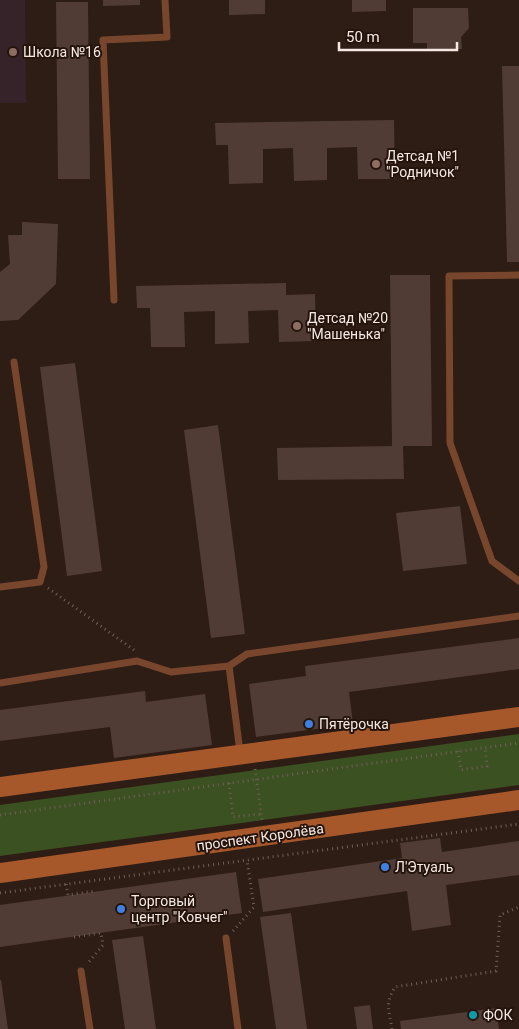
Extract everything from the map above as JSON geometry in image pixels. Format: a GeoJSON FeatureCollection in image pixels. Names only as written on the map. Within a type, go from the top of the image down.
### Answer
{"type":"FeatureCollection","features":[{"type":"Feature","properties":{"kind":"main road"},"geometry":{"type":"LineString","coordinates":[[0,787],[519,717]]}},
{"type":"Feature","properties":{"kind":"main road","name":"проспект Королёва"},"geometry":{"type":"LineString","coordinates":[[0,873],[519,800]]}},
{"type":"Feature","properties":{"kind":"lane"},"geometry":{"type":"LineString","coordinates":[[114,300],[103,40],[167,37],[165,0]]}},
{"type":"Feature","properties":{"kind":"lane"},"geometry":{"type":"LineString","coordinates":[[519,275],[449,276],[450,443],[492,561],[519,581]]}},
{"type":"Feature","properties":{"kind":"lane"},"geometry":{"type":"LineString","coordinates":[[0,587],[40,582],[44,567],[14,362]]}},
{"type":"Feature","properties":{"kind":"lane"},"geometry":{"type":"LineString","coordinates":[[0,683],[137,661],[171,672],[229,666],[248,654],[519,616]]}},
{"type":"Feature","properties":{"kind":"lane"},"geometry":{"type":"LineString","coordinates":[[229,666],[247,755]]}},
{"type":"Feature","properties":{"kind":"lane"},"geometry":{"type":"LineString","coordinates":[[226,938],[238,1029]]}},
{"type":"Feature","properties":{"kind":"lane"},"geometry":{"type":"LineString","coordinates":[[81,971],[90,1029]]}},
{"type":"Feature","properties":{"kind":"path"},"geometry":{"type":"LineString","coordinates":[[40,582],[139,654],[143,663]]}},
{"type":"Feature","properties":{"kind":"path"},"geometry":{"type":"LineString","coordinates":[[0,815],[519,743]]}},
{"type":"Feature","properties":{"kind":"path"},"geometry":{"type":"LineString","coordinates":[[458,751],[461,770],[487,766],[485,748]]}},
{"type":"Feature","properties":{"kind":"path"},"geometry":{"type":"LineString","coordinates":[[247,755],[256,780],[267,858]]}},
{"type":"Feature","properties":{"kind":"path"},"geometry":{"type":"LineString","coordinates":[[229,783],[233,817],[261,814]]}},
{"type":"Feature","properties":{"kind":"path"},"geometry":{"type":"LineString","coordinates":[[0,893],[519,824]]}},
{"type":"Feature","properties":{"kind":"path"},"geometry":{"type":"LineString","coordinates":[[226,938],[254,907],[247,860]]}},
{"type":"Feature","properties":{"kind":"path"},"geometry":{"type":"LineString","coordinates":[[66,884],[68,895],[95,891]]}},
{"type":"Feature","properties":{"kind":"path"},"geometry":{"type":"LineString","coordinates":[[392,1029],[388,1006],[389,996],[395,987],[496,970],[500,915],[519,907]]}},
{"type":"Feature","properties":{"kind":"path"},"geometry":{"type":"LineString","coordinates":[[74,937],[101,933],[103,945],[81,971]]}},
{"type":"Feature","properties":{"kind":"shaded area","name":"Школа №16"},"geometry":{"type":"Polygon","coordinates":[[[0,0],[25,0],[26,103],[0,103],[0,0]]]}},
{"type":"Feature","properties":{"kind":"green space"},"geometry":{"type":"Polygon","coordinates":[[[519,734],[519,785],[0,856],[0,805],[519,734]]]}},
{"type":"Feature","properties":{"kind":"building"},"geometry":{"type":"Polygon","coordinates":[[[103,0],[140,0],[140,5],[103,6],[103,0]]]}},
{"type":"Feature","properties":{"kind":"building"},"geometry":{"type":"Polygon","coordinates":[[[229,0],[265,0],[265,14],[229,15],[229,0]]]}},
{"type":"Feature","properties":{"kind":"building"},"geometry":{"type":"Polygon","coordinates":[[[352,0],[386,0],[386,11],[352,12],[352,0]]]}},
{"type":"Feature","properties":{"kind":"building"},"geometry":{"type":"Polygon","coordinates":[[[56,2],[88,2],[90,179],[58,179],[56,2]]]}},
{"type":"Feature","properties":{"kind":"building"},"geometry":{"type":"Polygon","coordinates":[[[413,8],[468,8],[469,28],[461,37],[462,49],[427,49],[427,43],[413,43],[413,8]]]}},
{"type":"Feature","properties":{"kind":"building"},"geometry":{"type":"Polygon","coordinates":[[[502,66],[519,66],[519,262],[507,262],[502,66]]]}},
{"type":"Feature","properties":{"kind":"building","name":"Детсад №1 \"Родничок\""},"geometry":{"type":"Polygon","coordinates":[[[394,120],[395,179],[358,179],[357,147],[327,148],[327,180],[294,181],[293,148],[263,149],[263,183],[229,184],[228,145],[216,145],[215,123],[394,120]]]}},
{"type":"Feature","properties":{"kind":"building"},"geometry":{"type":"Polygon","coordinates":[[[22,222],[58,224],[56,284],[18,320],[0,321],[0,272],[10,264],[8,235],[22,235],[22,222]]]}},
{"type":"Feature","properties":{"kind":"building"},"geometry":{"type":"Polygon","coordinates":[[[390,275],[430,275],[432,446],[403,446],[404,479],[278,480],[277,448],[392,446],[390,275]]]}},
{"type":"Feature","properties":{"kind":"building","name":"Детсад №20 \"Машенька\""},"geometry":{"type":"Polygon","coordinates":[[[286,283],[286,295],[315,294],[316,341],[279,342],[278,310],[248,311],[249,343],[215,344],[215,311],[184,312],[185,347],[151,347],[150,308],[137,308],[136,286],[286,283]]]}},
{"type":"Feature","properties":{"kind":"building"},"geometry":{"type":"Polygon","coordinates":[[[75,363],[102,571],[67,576],[40,367],[75,363]]]}},
{"type":"Feature","properties":{"kind":"building"},"geometry":{"type":"Polygon","coordinates":[[[218,425],[245,634],[211,638],[184,430],[218,425]]]}},
{"type":"Feature","properties":{"kind":"building"},"geometry":{"type":"Polygon","coordinates":[[[460,506],[467,564],[403,571],[396,513],[460,506]]]}},
{"type":"Feature","properties":{"kind":"building"},"geometry":{"type":"Polygon","coordinates":[[[519,638],[519,669],[349,692],[353,724],[256,737],[249,684],[306,676],[305,666],[519,638]]]}},
{"type":"Feature","properties":{"kind":"building"},"geometry":{"type":"Polygon","coordinates":[[[145,691],[146,702],[205,694],[212,745],[114,758],[110,727],[0,741],[0,710],[145,691]]]}},
{"type":"Feature","properties":{"kind":"building"},"geometry":{"type":"Polygon","coordinates":[[[440,838],[442,852],[519,841],[519,875],[446,885],[451,925],[412,931],[407,891],[263,912],[258,879],[402,858],[400,843],[440,838]]]}},
{"type":"Feature","properties":{"kind":"building","name":"Торговый центр \"Ковчег\""},"geometry":{"type":"Polygon","coordinates":[[[236,872],[242,913],[0,947],[0,905],[236,872]]]}},
{"type":"Feature","properties":{"kind":"building"},"geometry":{"type":"Polygon","coordinates":[[[291,913],[307,1029],[276,1029],[260,917],[291,913]]]}},
{"type":"Feature","properties":{"kind":"building"},"geometry":{"type":"Polygon","coordinates":[[[143,936],[156,1029],[125,1029],[112,940],[143,936]]]}},
{"type":"Feature","properties":{"kind":"building"},"geometry":{"type":"Polygon","coordinates":[[[1,980],[8,1029],[0,1029],[1,980]]]}},
{"type":"Feature","properties":{"kind":"building"},"geometry":{"type":"Polygon","coordinates":[[[370,1005],[373,1029],[357,1029],[354,1007],[370,1005]]]}},
{"type":"Feature","properties":{"kind":"building","name":"ФОК"},"geometry":{"type":"Polygon","coordinates":[[[496,1008],[499,1029],[401,1029],[400,1021],[496,1008]]]}},
{"type":"Feature","properties":{"kind":"place","name":"Школа №16"},"geometry":{"type":"Point","coordinates":[13,52]}},
{"type":"Feature","properties":{"kind":"place","name":"Детсад №1 \"Родничок\""},"geometry":{"type":"Point","coordinates":[376,164]}},
{"type":"Feature","properties":{"kind":"place","name":"Детсад №20 \"Машенька\""},"geometry":{"type":"Point","coordinates":[297,326]}},
{"type":"Feature","properties":{"kind":"place","name":"Пятёрочка"},"geometry":{"type":"Point","coordinates":[309,724]}},
{"type":"Feature","properties":{"kind":"place","name":"Л'Этуаль"},"geometry":{"type":"Point","coordinates":[385,867]}},
{"type":"Feature","properties":{"kind":"place","name":"Торговый центр \"Ковчег\""},"geometry":{"type":"Point","coordinates":[121,909]}},
{"type":"Feature","properties":{"kind":"place","name":"ФОК"},"geometry":{"type":"Point","coordinates":[473,1015]}}]}
